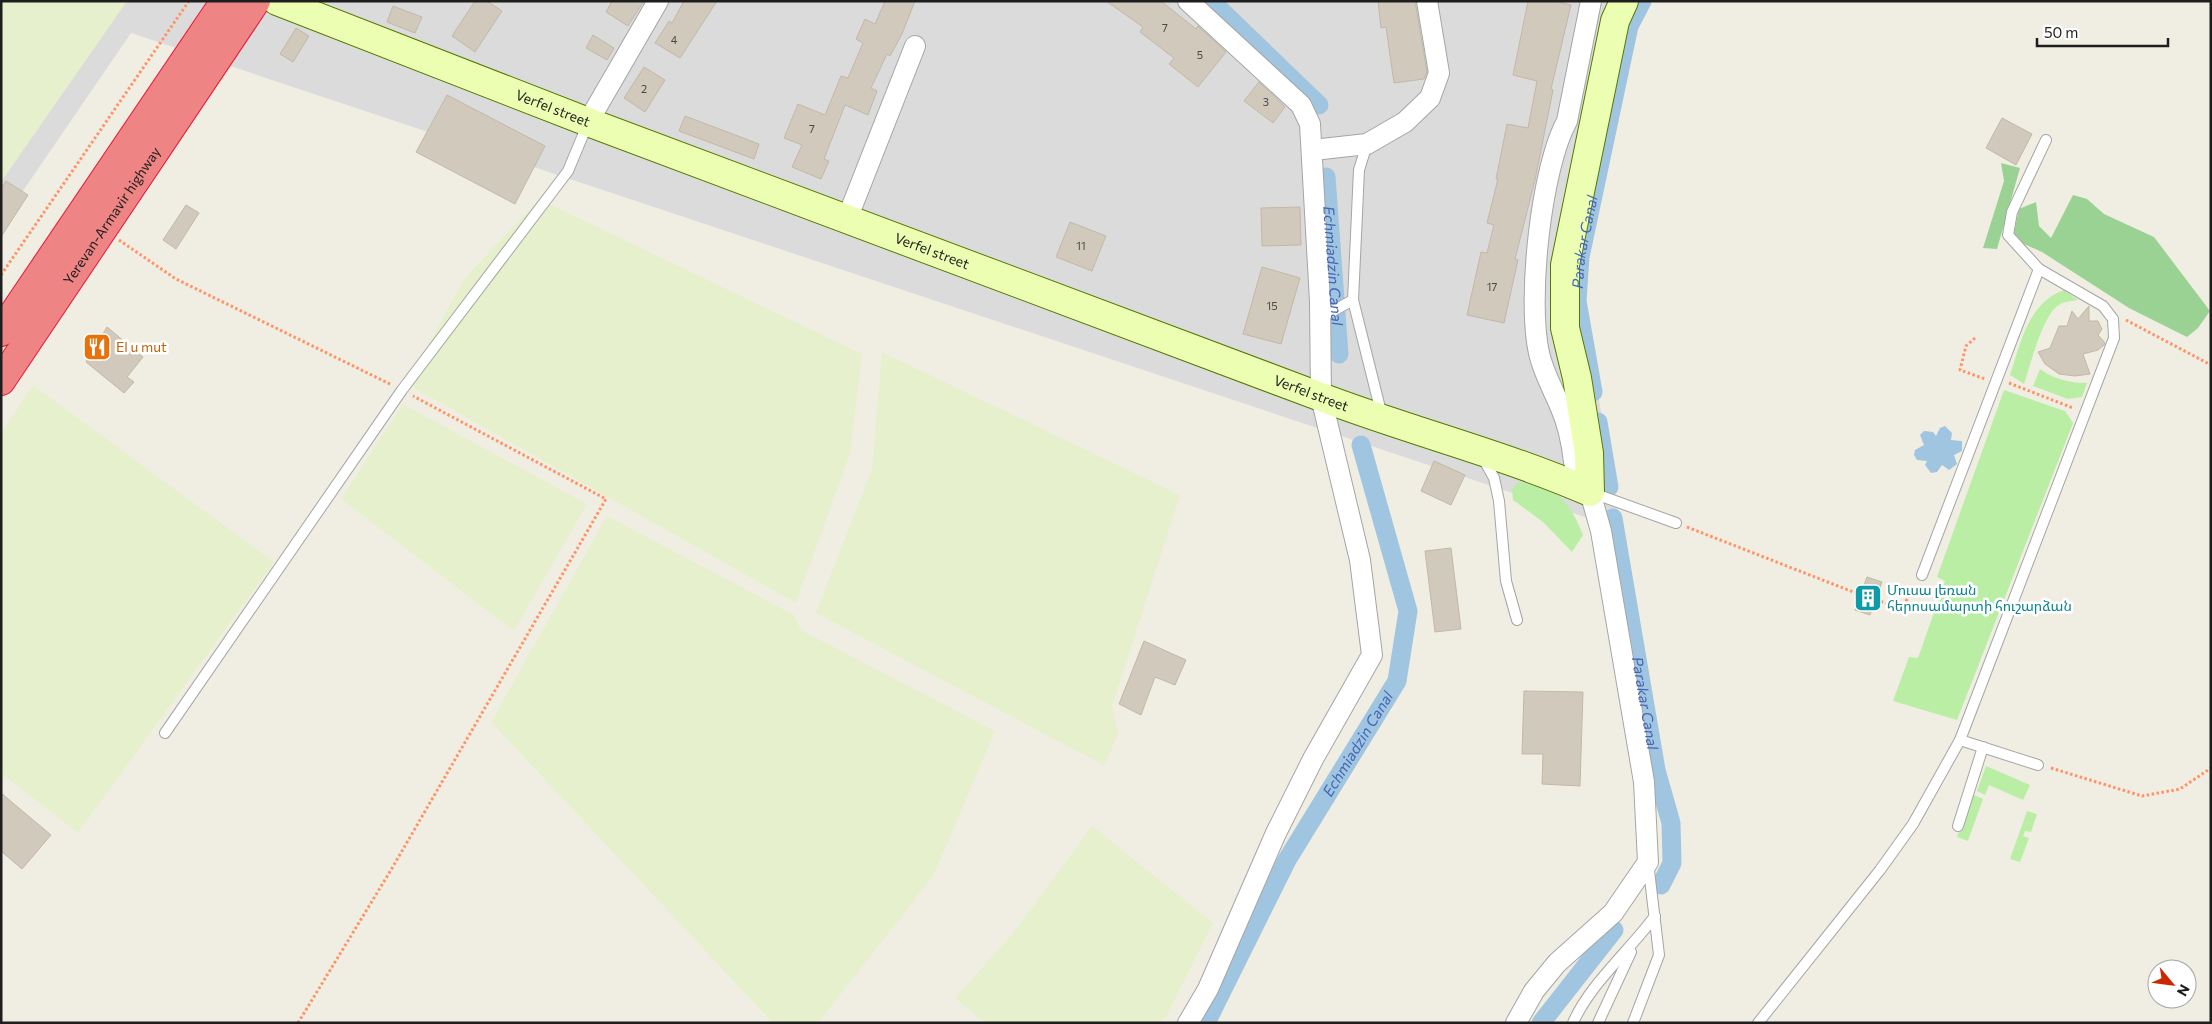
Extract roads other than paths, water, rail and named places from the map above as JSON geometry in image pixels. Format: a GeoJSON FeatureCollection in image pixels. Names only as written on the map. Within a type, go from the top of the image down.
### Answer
{"type":"FeatureCollection","features":[{"type":"Feature","properties":{"kind":"highway","name":"Yerevan-Armavir highway"},"geometry":{"type":"LineString","coordinates":[[1,381],[103,229],[175,98],[206,29],[225,1]]}},
{"type":"Feature","properties":{"kind":"highway","name":"Yerevan-Armavir highway"},"geometry":{"type":"LineString","coordinates":[[1,332],[175,98],[223,50],[256,1]]}},
{"type":"Feature","properties":{"kind":"street","name":"Verfel street"},"geometry":{"type":"LineString","coordinates":[[277,1],[588,122],[1384,421],[1480,452],[1572,460],[1590,492]]}},
{"type":"Feature","properties":{"kind":"street"},"geometry":{"type":"LineString","coordinates":[[588,122],[658,1]]}},
{"type":"Feature","properties":{"kind":"street"},"geometry":{"type":"LineString","coordinates":[[1188,1],[1301,105],[1310,124],[1323,316],[1321,397],[1360,560],[1372,655],[1313,759],[1276,833],[1208,989],[1188,1023]]}},
{"type":"Feature","properties":{"kind":"street"},"geometry":{"type":"LineString","coordinates":[[1313,150],[1367,144],[1405,122],[1430,98],[1439,73],[1427,1]]}},
{"type":"Feature","properties":{"kind":"street"},"geometry":{"type":"LineString","coordinates":[[1516,1023],[1534,991],[1557,963],[1613,913],[1648,862],[1644,782],[1601,531],[1590,492],[1572,460],[1567,426],[1539,353],[1535,294],[1544,197],[1558,137],[1567,120],[1592,1]]}},
{"type":"Feature","properties":{"kind":"street"},"geometry":{"type":"LineString","coordinates":[[1572,460],[1577,378],[1565,328],[1565,265],[1615,22],[1624,1]]}},
{"type":"Feature","properties":{"kind":"street"},"geometry":{"type":"LineString","coordinates":[[848,219],[915,46]]}},
{"type":"Feature","properties":{"kind":"lane"},"geometry":{"type":"LineString","coordinates":[[165,733],[402,390],[568,171],[588,122]]}},
{"type":"Feature","properties":{"kind":"lane"},"geometry":{"type":"LineString","coordinates":[[1758,1023],[1880,870],[1913,824],[1960,740],[2114,338],[2113,319],[2103,306],[2040,269],[2008,235],[2012,212],[2046,140]]}},
{"type":"Feature","properties":{"kind":"lane"},"geometry":{"type":"LineString","coordinates":[[1367,144],[1359,170],[1350,301],[1384,421]]}},
{"type":"Feature","properties":{"kind":"lane"},"geometry":{"type":"LineString","coordinates":[[1922,575],[1994,383],[2040,269]]}},
{"type":"Feature","properties":{"kind":"lane"},"geometry":{"type":"LineString","coordinates":[[1323,316],[1350,301]]}},
{"type":"Feature","properties":{"kind":"lane"},"geometry":{"type":"LineString","coordinates":[[1480,452],[1494,478],[1506,581],[1517,620]]}},
{"type":"Feature","properties":{"kind":"lane"},"geometry":{"type":"LineString","coordinates":[[1590,492],[1680,525]]}},
{"type":"Feature","properties":{"kind":"lane"},"geometry":{"type":"LineString","coordinates":[[1960,740],[2038,765]]}},
{"type":"Feature","properties":{"kind":"lane"},"geometry":{"type":"LineString","coordinates":[[1958,826],[1983,747]]}},
{"type":"Feature","properties":{"kind":"lane"},"geometry":{"type":"LineString","coordinates":[[1633,1023],[1659,955],[1648,862]]}},
{"type":"Feature","properties":{"kind":"lane"},"geometry":{"type":"LineString","coordinates":[[1573,1023],[1580,1006],[1637,940],[1655,916]]}},
{"type":"Feature","properties":{"kind":"lane"},"geometry":{"type":"LineString","coordinates":[[1598,1023],[1637,940]]}},
{"type":"Feature","properties":{"kind":"water"},"geometry":{"type":"Polygon","coordinates":[[[1945,426],[1952,433],[1951,440],[1962,441],[1962,451],[1954,455],[1957,464],[1949,470],[1942,465],[1937,472],[1931,473],[1925,465],[1927,461],[1917,460],[1914,455],[1915,450],[1924,445],[1920,435],[1924,431],[1933,432],[1936,436],[1940,428],[1945,426]]]}},
{"type":"Feature","properties":{"kind":"waterway","name":"Echmiadzin Canal"},"geometry":{"type":"LineString","coordinates":[[1211,1],[1319,105]]}},
{"type":"Feature","properties":{"kind":"waterway","name":"Parakar Canal"},"geometry":{"type":"LineString","coordinates":[[1593,392],[1577,301],[1580,257],[1629,26],[1642,1]]}},
{"type":"Feature","properties":{"kind":"waterway","name":"Echmiadzin Canal"},"geometry":{"type":"LineString","coordinates":[[1326,177],[1339,354]]}},
{"type":"Feature","properties":{"kind":"waterway","name":"Parakar Canal"},"geometry":{"type":"LineString","coordinates":[[1598,422],[1609,487]]}},
{"type":"Feature","properties":{"kind":"waterway","name":"Echmiadzin Canal"},"geometry":{"type":"LineString","coordinates":[[1206,1023],[1287,860],[1397,681],[1408,611],[1361,445]]}},
{"type":"Feature","properties":{"kind":"waterway","name":"Parakar Canal"},"geometry":{"type":"LineString","coordinates":[[1613,518],[1656,770],[1671,823],[1672,863],[1661,885]]}},
{"type":"Feature","properties":{"kind":"waterway","name":"Parakar Canal"},"geometry":{"type":"LineString","coordinates":[[1541,1023],[1614,930]]}},
{"type":"Feature","properties":{"kind":"place","name":"El u mut"},"geometry":{"type":"Point","coordinates":[97,347]}},
{"type":"Feature","properties":{"kind":"place","name":"Մուսա լեռան հերոսամարտի հուշարձան"},"geometry":{"type":"Point","coordinates":[1868,598]}}]}
